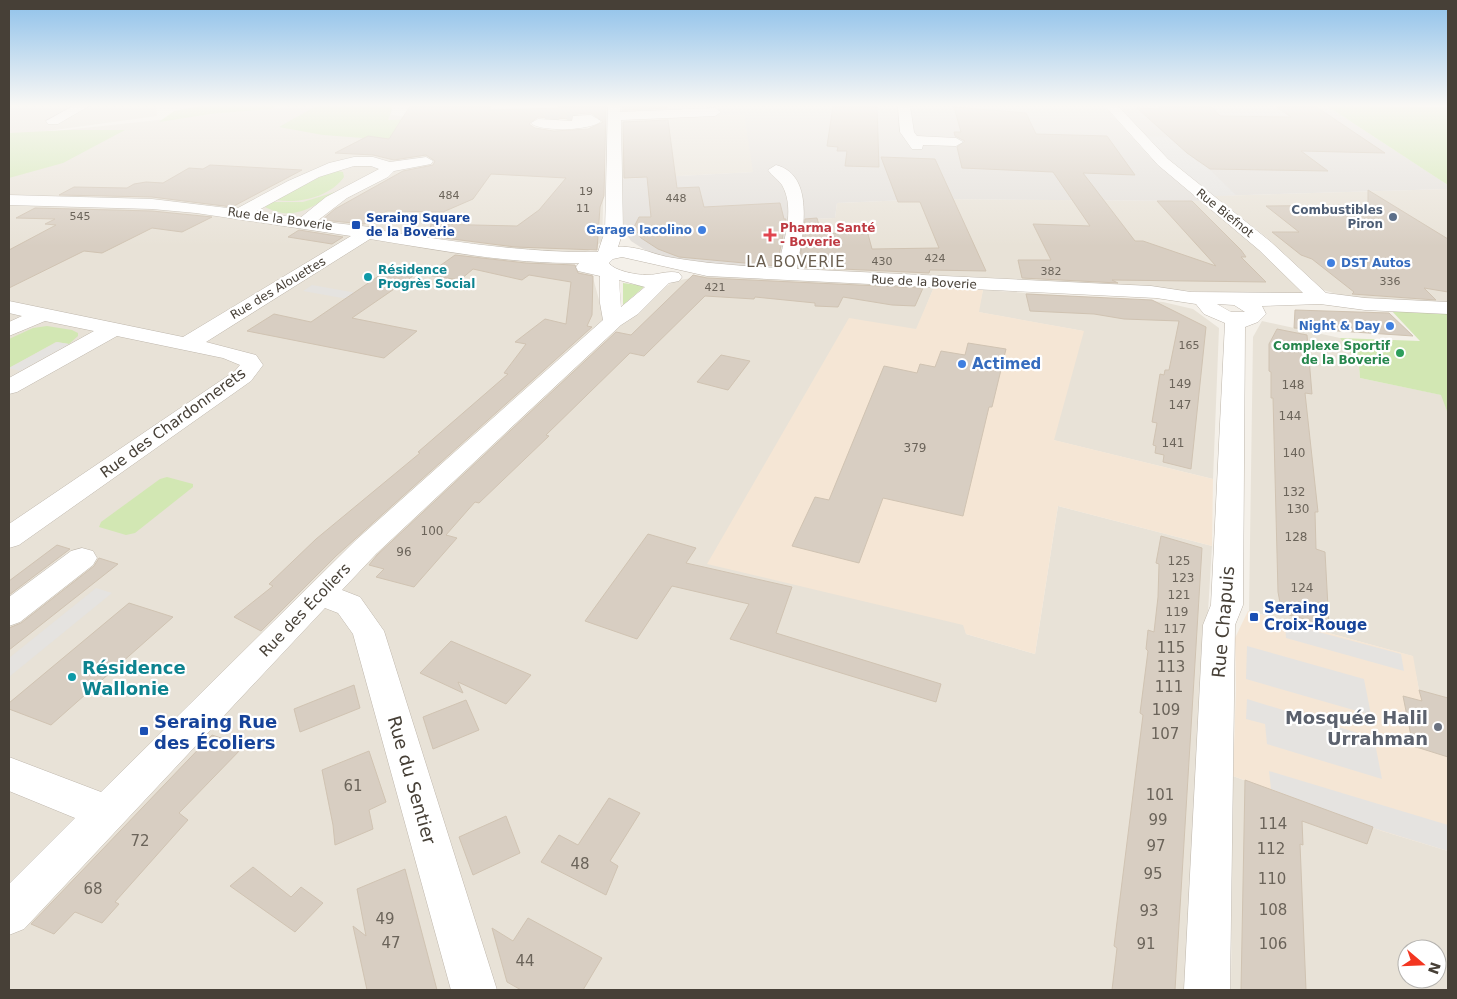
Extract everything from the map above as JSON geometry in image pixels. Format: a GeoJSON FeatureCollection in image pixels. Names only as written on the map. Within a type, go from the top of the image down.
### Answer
{"type":"FeatureCollection","features":[{"type":"Feature","properties":{"kind":"street"},"geometry":{"type":"LineString","coordinates":[[614,153],[614,231],[605,264],[614,321]]}},
{"type":"Feature","properties":{"kind":"street","name":"Rue Biefnot"},"geometry":{"type":"LineString","coordinates":[[1154,153],[1163,162],[1265,246],[1320,298]]}},
{"type":"Feature","properties":{"kind":"street"},"geometry":{"type":"LineString","coordinates":[[241,213],[331,166],[347,155],[389,167],[426,161]]}},
{"type":"Feature","properties":{"kind":"street"},"geometry":{"type":"LineString","coordinates":[[305,223],[327,204],[383,174],[389,167]]}},
{"type":"Feature","properties":{"kind":"street"},"geometry":{"type":"LineString","coordinates":[[776,170],[786,178],[798,207],[786,275]]}},
{"type":"Feature","properties":{"kind":"street","name":"Rue de la Boverie"},"geometry":{"type":"LineString","coordinates":[[9,200],[152,204],[241,213],[370,232],[464,249],[605,264],[635,279],[708,270],[1141,293],[1233,308],[1365,304],[1448,308]]}},
{"type":"Feature","properties":{"kind":"street"},"geometry":{"type":"LineString","coordinates":[[614,231],[628,244],[647,257]]}},
{"type":"Feature","properties":{"kind":"street","name":"Rue des Alouettes"},"geometry":{"type":"LineString","coordinates":[[187,344],[370,232]]}},
{"type":"Feature","properties":{"kind":"street","name":"Rue de la Boverie"},"geometry":{"type":"LineString","coordinates":[[605,264],[619,252],[647,257],[664,274]]}},
{"type":"Feature","properties":{"kind":"street","name":"Rue des Écoliers"},"geometry":{"type":"LineString","coordinates":[[9,914],[320,594],[426,491],[614,321],[632,310],[659,284],[664,274]]}},
{"type":"Feature","properties":{"kind":"street","name":"Rue de la Boverie"},"geometry":{"type":"LineString","coordinates":[[1233,308],[1272,300],[1320,298],[1365,304]]}},
{"type":"Feature","properties":{"kind":"street"},"geometry":{"type":"LineString","coordinates":[[1291,305],[1320,298]]}},
{"type":"Feature","properties":{"kind":"street","name":"Rue des Chardonnerets"},"geometry":{"type":"LineString","coordinates":[[9,306],[240,356],[252,365],[243,376],[232,384],[9,538]]}},
{"type":"Feature","properties":{"kind":"street","name":"Rue Chapuis"},"geometry":{"type":"LineString","coordinates":[[1207,990],[1219,625],[1227,605],[1235,328],[1233,308]]}},
{"type":"Feature","properties":{"kind":"street"},"geometry":{"type":"LineString","coordinates":[[9,330],[42,314]]}},
{"type":"Feature","properties":{"kind":"street"},"geometry":{"type":"LineString","coordinates":[[9,387],[114,328]]}},
{"type":"Feature","properties":{"kind":"street"},"geometry":{"type":"LineString","coordinates":[[9,614],[82,558]]}},
{"type":"Feature","properties":{"kind":"street","name":"Rue du Sentier"},"geometry":{"type":"LineString","coordinates":[[320,594],[349,605],[368,631],[474,990]]}},
{"type":"Feature","properties":{"kind":"street"},"geometry":{"type":"LineString","coordinates":[[9,774],[108,813]]}},
{"type":"Feature","properties":{"kind":"shaded area"},"geometry":{"type":"Polygon","coordinates":[[[9,153],[605,153],[602,241],[593,249],[580,254],[543,252],[409,235],[253,210],[207,205],[9,197],[9,153]]]}},
{"type":"Feature","properties":{"kind":"shaded area"},"geometry":{"type":"Polygon","coordinates":[[[622,153],[751,153],[754,172],[622,179],[622,153]]]}},
{"type":"Feature","properties":{"kind":"shaded area"},"geometry":{"type":"Polygon","coordinates":[[[750,153],[1146,153],[1203,201],[931,199],[837,203],[835,218],[811,219],[803,236],[800,237],[791,270],[701,264],[661,257],[631,241],[624,230],[622,179],[753,172],[750,153]]]}},
{"type":"Feature","properties":{"kind":"shaded area"},"geometry":{"type":"Polygon","coordinates":[[[1162,153],[1398,153],[1448,185],[1448,189],[1214,196],[1162,153]]]}},
{"type":"Feature","properties":{"kind":"shaded area"},"geometry":{"type":"Polygon","coordinates":[[[1162,153],[1187,153],[1198,162],[1202,162],[1236,195],[1214,196],[1162,153]]]}},
{"type":"Feature","properties":{"kind":"shaded area"},"geometry":{"type":"Polygon","coordinates":[[[1448,189],[1448,304],[1385,301],[1344,296],[1323,290],[1266,237],[1214,196],[1448,189]]]}},
{"type":"Feature","properties":{"kind":"shaded area"},"geometry":{"type":"Polygon","coordinates":[[[931,199],[1203,201],[1261,249],[1303,293],[1289,296],[791,270],[800,237],[803,236],[810,219],[835,218],[837,203],[931,199]]]}},
{"type":"Feature","properties":{"kind":"shaded area"},"geometry":{"type":"Polygon","coordinates":[[[9,202],[156,207],[527,260],[592,274],[605,322],[675,281],[702,276],[934,287],[917,329],[966,634],[1035,654],[1058,506],[1212,546],[1185,990],[9,990],[9,202]]]}},
{"type":"Feature","properties":{"kind":"shaded area"},"geometry":{"type":"Polygon","coordinates":[[[312,285],[368,295],[359,301],[303,291],[312,285]]]}},
{"type":"Feature","properties":{"kind":"shaded area"},"geometry":{"type":"Polygon","coordinates":[[[934,287],[983,290],[979,312],[1084,331],[1054,440],[1213,479],[1212,546],[1058,506],[1035,654],[966,634],[963,625],[707,564],[849,318],[916,329],[934,287]]]}},
{"type":"Feature","properties":{"kind":"shaded area"},"geometry":{"type":"Polygon","coordinates":[[[983,290],[1163,302],[1193,309],[1219,328],[1213,479],[1053,440],[1083,331],[978,312],[983,290]]]}},
{"type":"Feature","properties":{"kind":"shaded area"},"geometry":{"type":"Polygon","coordinates":[[[1262,321],[1340,338],[1359,365],[1360,378],[1442,395],[1448,414],[1448,698],[1419,690],[1412,656],[1249,611],[1253,337],[1262,321]]]}},
{"type":"Feature","properties":{"kind":"shaded area"},"geometry":{"type":"Polygon","coordinates":[[[57,342],[69,344],[20,371],[9,368],[57,342]]]}},
{"type":"Feature","properties":{"kind":"shaded area"},"geometry":{"type":"Polygon","coordinates":[[[96,588],[112,593],[9,677],[9,658],[96,588]]]}},
{"type":"Feature","properties":{"kind":"shaded area"},"geometry":{"type":"Polygon","coordinates":[[[1248,611],[1413,656],[1419,690],[1448,698],[1448,851],[1382,831],[1233,776],[1236,689],[1235,638],[1248,611]]]}},
{"type":"Feature","properties":{"kind":"shaded area"},"geometry":{"type":"Polygon","coordinates":[[[1285,623],[1401,654],[1404,671],[1286,638],[1285,623]]]}},
{"type":"Feature","properties":{"kind":"shaded area"},"geometry":{"type":"Polygon","coordinates":[[[1247,646],[1364,679],[1371,715],[1246,679],[1247,646]]]}},
{"type":"Feature","properties":{"kind":"shaded area"},"geometry":{"type":"Polygon","coordinates":[[[1247,699],[1374,738],[1382,779],[1267,744],[1265,724],[1246,719],[1247,699]]]}},
{"type":"Feature","properties":{"kind":"shaded area"},"geometry":{"type":"Polygon","coordinates":[[[1269,771],[1448,825],[1448,851],[1370,827],[1271,789],[1269,771]]]}},
{"type":"Feature","properties":{"kind":"shaded area"},"geometry":{"type":"Polygon","coordinates":[[[1233,776],[1382,831],[1448,851],[1448,990],[1231,990],[1233,776]]]}},
{"type":"Feature","properties":{"kind":"green space"},"geometry":{"type":"Polygon","coordinates":[[[9,153],[83,153],[63,163],[9,178],[9,153]]]}},
{"type":"Feature","properties":{"kind":"green space"},"geometry":{"type":"Polygon","coordinates":[[[1398,153],[1448,153],[1448,185],[1398,153]]]}},
{"type":"Feature","properties":{"kind":"green space"},"geometry":{"type":"Polygon","coordinates":[[[333,170],[343,172],[344,177],[331,190],[304,200],[276,200],[333,170]]]}},
{"type":"Feature","properties":{"kind":"green space"},"geometry":{"type":"Polygon","coordinates":[[[338,191],[312,206],[295,213],[276,211],[265,207],[272,202],[303,202],[338,191]]]}},
{"type":"Feature","properties":{"kind":"green space"},"geometry":{"type":"Polygon","coordinates":[[[623,283],[645,286],[623,305],[623,283]]]}},
{"type":"Feature","properties":{"kind":"green space","name":"Complexe Sportif de la Boverie"},"geometry":{"type":"Polygon","coordinates":[[[1390,309],[1448,312],[1448,414],[1441,395],[1360,378],[1359,365],[1340,338],[1420,341],[1390,309]]]}},
{"type":"Feature","properties":{"kind":"green space"},"geometry":{"type":"Polygon","coordinates":[[[47,326],[72,330],[78,333],[78,336],[69,344],[56,342],[9,368],[9,339],[33,328],[47,326]]]}},
{"type":"Feature","properties":{"kind":"green space"},"geometry":{"type":"Polygon","coordinates":[[[167,477],[193,484],[193,487],[135,533],[126,535],[99,527],[101,522],[160,479],[167,477]]]}},
{"type":"Feature","properties":{"kind":"building"},"geometry":{"type":"Polygon","coordinates":[[[335,153],[605,153],[604,196],[600,207],[597,250],[515,247],[429,236],[431,224],[517,226],[539,210],[566,178],[491,174],[473,199],[443,212],[387,211],[364,224],[322,220],[335,209],[403,171],[433,165],[435,161],[426,155],[394,160],[373,155],[335,153]]]}},
{"type":"Feature","properties":{"kind":"building"},"geometry":{"type":"Polygon","coordinates":[[[624,153],[672,153],[677,188],[699,187],[704,207],[780,203],[784,219],[786,219],[777,266],[679,257],[658,249],[641,238],[634,227],[639,217],[651,217],[647,177],[624,178],[624,153]]]}},
{"type":"Feature","properties":{"kind":"building"},"geometry":{"type":"Polygon","coordinates":[[[847,153],[879,153],[879,167],[845,166],[847,153]]]}},
{"type":"Feature","properties":{"kind":"building"},"geometry":{"type":"Polygon","coordinates":[[[958,153],[1119,153],[1135,175],[1083,173],[1135,241],[1143,241],[1216,266],[1157,201],[1192,201],[1241,250],[1246,257],[1241,257],[1266,282],[1112,280],[1118,283],[1022,278],[1018,260],[1051,260],[1033,224],[1090,226],[1053,172],[962,168],[958,153]]]}},
{"type":"Feature","properties":{"kind":"building"},"geometry":{"type":"Polygon","coordinates":[[[1187,153],[1303,153],[1328,171],[1210,169],[1187,153]]]}},
{"type":"Feature","properties":{"kind":"building"},"geometry":{"type":"Polygon","coordinates":[[[881,157],[935,159],[986,271],[930,270],[929,273],[799,267],[805,219],[817,218],[821,233],[868,234],[872,249],[939,248],[920,202],[898,202],[881,157]]]}},
{"type":"Feature","properties":{"kind":"building"},"geometry":{"type":"Polygon","coordinates":[[[210,165],[302,170],[232,207],[152,197],[59,195],[74,187],[127,188],[134,184],[146,182],[163,183],[189,168],[203,169],[210,165]]]}},
{"type":"Feature","properties":{"kind":"building"},"geometry":{"type":"Polygon","coordinates":[[[1368,190],[1448,239],[1448,292],[1424,288],[1436,300],[1352,294],[1354,292],[1312,259],[1301,255],[1272,232],[1299,232],[1266,206],[1368,205],[1368,190]]]}},
{"type":"Feature","properties":{"kind":"building"},"geometry":{"type":"Polygon","coordinates":[[[35,208],[152,211],[212,217],[182,232],[152,228],[102,253],[84,251],[9,288],[9,250],[56,225],[45,224],[55,219],[16,218],[35,208]]]}},
{"type":"Feature","properties":{"kind":"building"},"geometry":{"type":"Polygon","coordinates":[[[299,230],[343,237],[332,244],[288,237],[299,230]]]}},
{"type":"Feature","properties":{"kind":"building"},"geometry":{"type":"Polygon","coordinates":[[[455,255],[526,263],[575,265],[578,273],[593,276],[592,315],[587,326],[592,327],[336,556],[261,631],[234,617],[273,586],[269,584],[316,539],[420,453],[418,452],[508,374],[504,373],[526,344],[515,342],[545,319],[566,324],[571,282],[529,275],[522,280],[473,269],[460,280],[427,275],[455,255]]]}},
{"type":"Feature","properties":{"kind":"building"},"geometry":{"type":"Polygon","coordinates":[[[386,271],[413,276],[352,318],[417,331],[384,358],[247,331],[274,314],[311,322],[386,271]]]}},
{"type":"Feature","properties":{"kind":"building"},"geometry":{"type":"Polygon","coordinates":[[[693,275],[707,278],[923,288],[915,306],[892,305],[843,297],[838,307],[815,306],[815,303],[755,297],[754,299],[705,296],[644,356],[630,353],[546,435],[549,436],[479,503],[475,502],[446,535],[457,538],[414,587],[376,577],[384,569],[369,565],[377,555],[616,332],[631,335],[693,275]]]}},
{"type":"Feature","properties":{"kind":"building"},"geometry":{"type":"Polygon","coordinates":[[[1026,294],[1152,300],[1206,327],[1191,469],[1163,462],[1164,455],[1155,453],[1156,446],[1153,445],[1157,423],[1152,422],[1160,374],[1164,375],[1165,370],[1169,370],[1179,321],[1124,319],[1094,314],[1030,311],[1026,294]]]}},
{"type":"Feature","properties":{"kind":"building"},"geometry":{"type":"Polygon","coordinates":[[[1295,310],[1389,313],[1413,336],[1294,328],[1295,310]]]}},
{"type":"Feature","properties":{"kind":"building"},"geometry":{"type":"Polygon","coordinates":[[[1277,329],[1307,335],[1312,394],[1305,393],[1318,512],[1315,512],[1316,549],[1325,552],[1329,626],[1282,613],[1278,592],[1273,398],[1271,398],[1271,372],[1269,371],[1269,344],[1277,329]]]}},
{"type":"Feature","properties":{"kind":"building"},"geometry":{"type":"Polygon","coordinates":[[[968,343],[1006,349],[992,407],[989,407],[963,516],[883,498],[859,563],[792,546],[815,497],[829,500],[884,366],[917,373],[920,364],[935,367],[941,351],[965,355],[968,343]]]}},
{"type":"Feature","properties":{"kind":"building"},"geometry":{"type":"Polygon","coordinates":[[[721,355],[750,361],[728,390],[697,382],[721,355]]]}},
{"type":"Feature","properties":{"kind":"building"},"geometry":{"type":"Polygon","coordinates":[[[648,534],[696,548],[686,563],[792,587],[776,633],[941,684],[936,702],[730,639],[749,604],[672,586],[637,639],[585,621],[648,534]]]}},
{"type":"Feature","properties":{"kind":"building"},"geometry":{"type":"Polygon","coordinates":[[[1161,536],[1202,548],[1175,990],[1112,990],[1117,948],[1114,946],[1143,715],[1140,713],[1148,651],[1146,649],[1148,630],[1154,632],[1158,597],[1159,564],[1156,563],[1161,536]]]}},
{"type":"Feature","properties":{"kind":"building"},"geometry":{"type":"Polygon","coordinates":[[[57,545],[70,549],[9,595],[9,581],[57,545]]]}},
{"type":"Feature","properties":{"kind":"building"},"geometry":{"type":"Polygon","coordinates":[[[99,558],[118,564],[9,650],[9,628],[21,623],[94,566],[99,558]]]}},
{"type":"Feature","properties":{"kind":"building","name":"Résidence Wallonie"},"geometry":{"type":"Polygon","coordinates":[[[129,603],[173,617],[51,725],[9,709],[9,703],[129,603]]]}},
{"type":"Feature","properties":{"kind":"building"},"geometry":{"type":"Polygon","coordinates":[[[451,641],[531,675],[506,704],[458,682],[463,693],[420,673],[451,641]]]}},
{"type":"Feature","properties":{"kind":"building"},"geometry":{"type":"Polygon","coordinates":[[[354,685],[360,708],[300,732],[294,709],[354,685]]]}},
{"type":"Feature","properties":{"kind":"building","name":"Mosquée Halil Urrahman"},"geometry":{"type":"Polygon","coordinates":[[[1419,690],[1448,698],[1448,757],[1413,746],[1403,696],[1422,701],[1419,690]]]}},
{"type":"Feature","properties":{"kind":"building"},"geometry":{"type":"Polygon","coordinates":[[[466,700],[479,730],[433,749],[423,717],[466,700]]]}},
{"type":"Feature","properties":{"kind":"building"},"geometry":{"type":"Polygon","coordinates":[[[212,735],[244,746],[179,813],[188,820],[115,902],[119,904],[102,923],[75,912],[54,934],[31,924],[212,735]]]}},
{"type":"Feature","properties":{"kind":"building"},"geometry":{"type":"Polygon","coordinates":[[[369,751],[386,802],[369,810],[373,829],[335,845],[322,770],[369,751]]]}},
{"type":"Feature","properties":{"kind":"building"},"geometry":{"type":"Polygon","coordinates":[[[1245,780],[1373,827],[1367,844],[1302,821],[1303,845],[1300,844],[1306,990],[1241,990],[1245,780]]]}},
{"type":"Feature","properties":{"kind":"building"},"geometry":{"type":"Polygon","coordinates":[[[609,798],[640,813],[610,861],[618,866],[606,895],[541,862],[559,835],[578,845],[609,798]]]}},
{"type":"Feature","properties":{"kind":"building"},"geometry":{"type":"Polygon","coordinates":[[[506,816],[520,853],[473,875],[459,837],[506,816]]]}},
{"type":"Feature","properties":{"kind":"building"},"geometry":{"type":"Polygon","coordinates":[[[253,867],[291,897],[301,887],[323,903],[295,932],[230,886],[253,867]]]}},
{"type":"Feature","properties":{"kind":"building"},"geometry":{"type":"Polygon","coordinates":[[[405,869],[437,990],[367,990],[353,926],[366,936],[357,889],[405,869]]]}},
{"type":"Feature","properties":{"kind":"building"},"geometry":{"type":"Polygon","coordinates":[[[528,918],[602,958],[583,990],[521,990],[507,982],[492,928],[513,941],[528,918]]]}},
{"type":"Feature","properties":{"kind":"place","name":"Combustibles Piron"},"geometry":{"type":"Point","coordinates":[1393,217]}},
{"type":"Feature","properties":{"kind":"place","name":"Seraing Square de la Boverie"},"geometry":{"type":"Point","coordinates":[356,225]}},
{"type":"Feature","properties":{"kind":"place","name":"Garage Iacolino"},"geometry":{"type":"Point","coordinates":[702,230]}},
{"type":"Feature","properties":{"kind":"place","name":"Pharma Santé - Boverie"},"geometry":{"type":"Point","coordinates":[770,235]}},
{"type":"Feature","properties":{"kind":"place","name":"DST Autos"},"geometry":{"type":"Point","coordinates":[1331,263]}},
{"type":"Feature","properties":{"kind":"place","name":"Résidence Progrès Social"},"geometry":{"type":"Point","coordinates":[368,277]}},
{"type":"Feature","properties":{"kind":"place","name":"Night & Day"},"geometry":{"type":"Point","coordinates":[1390,326]}},
{"type":"Feature","properties":{"kind":"place","name":"Complexe Sportif de la Boverie"},"geometry":{"type":"Point","coordinates":[1400,353]}},
{"type":"Feature","properties":{"kind":"place","name":"Actimed"},"geometry":{"type":"Point","coordinates":[962,364]}},
{"type":"Feature","properties":{"kind":"place","name":"Seraing Croix-Rouge"},"geometry":{"type":"Point","coordinates":[1254,617]}},
{"type":"Feature","properties":{"kind":"place","name":"Résidence Wallonie"},"geometry":{"type":"Point","coordinates":[72,677]}},
{"type":"Feature","properties":{"kind":"place","name":"Mosquée Halil Urrahman"},"geometry":{"type":"Point","coordinates":[1438,727]}},
{"type":"Feature","properties":{"kind":"place","name":"Seraing Rue des Écoliers"},"geometry":{"type":"Point","coordinates":[144,731]}},
{"type":"Feature","properties":{"kind":"district","name":"LA BOVERIE"},"geometry":{"type":"Point","coordinates":[796,262]}}]}
